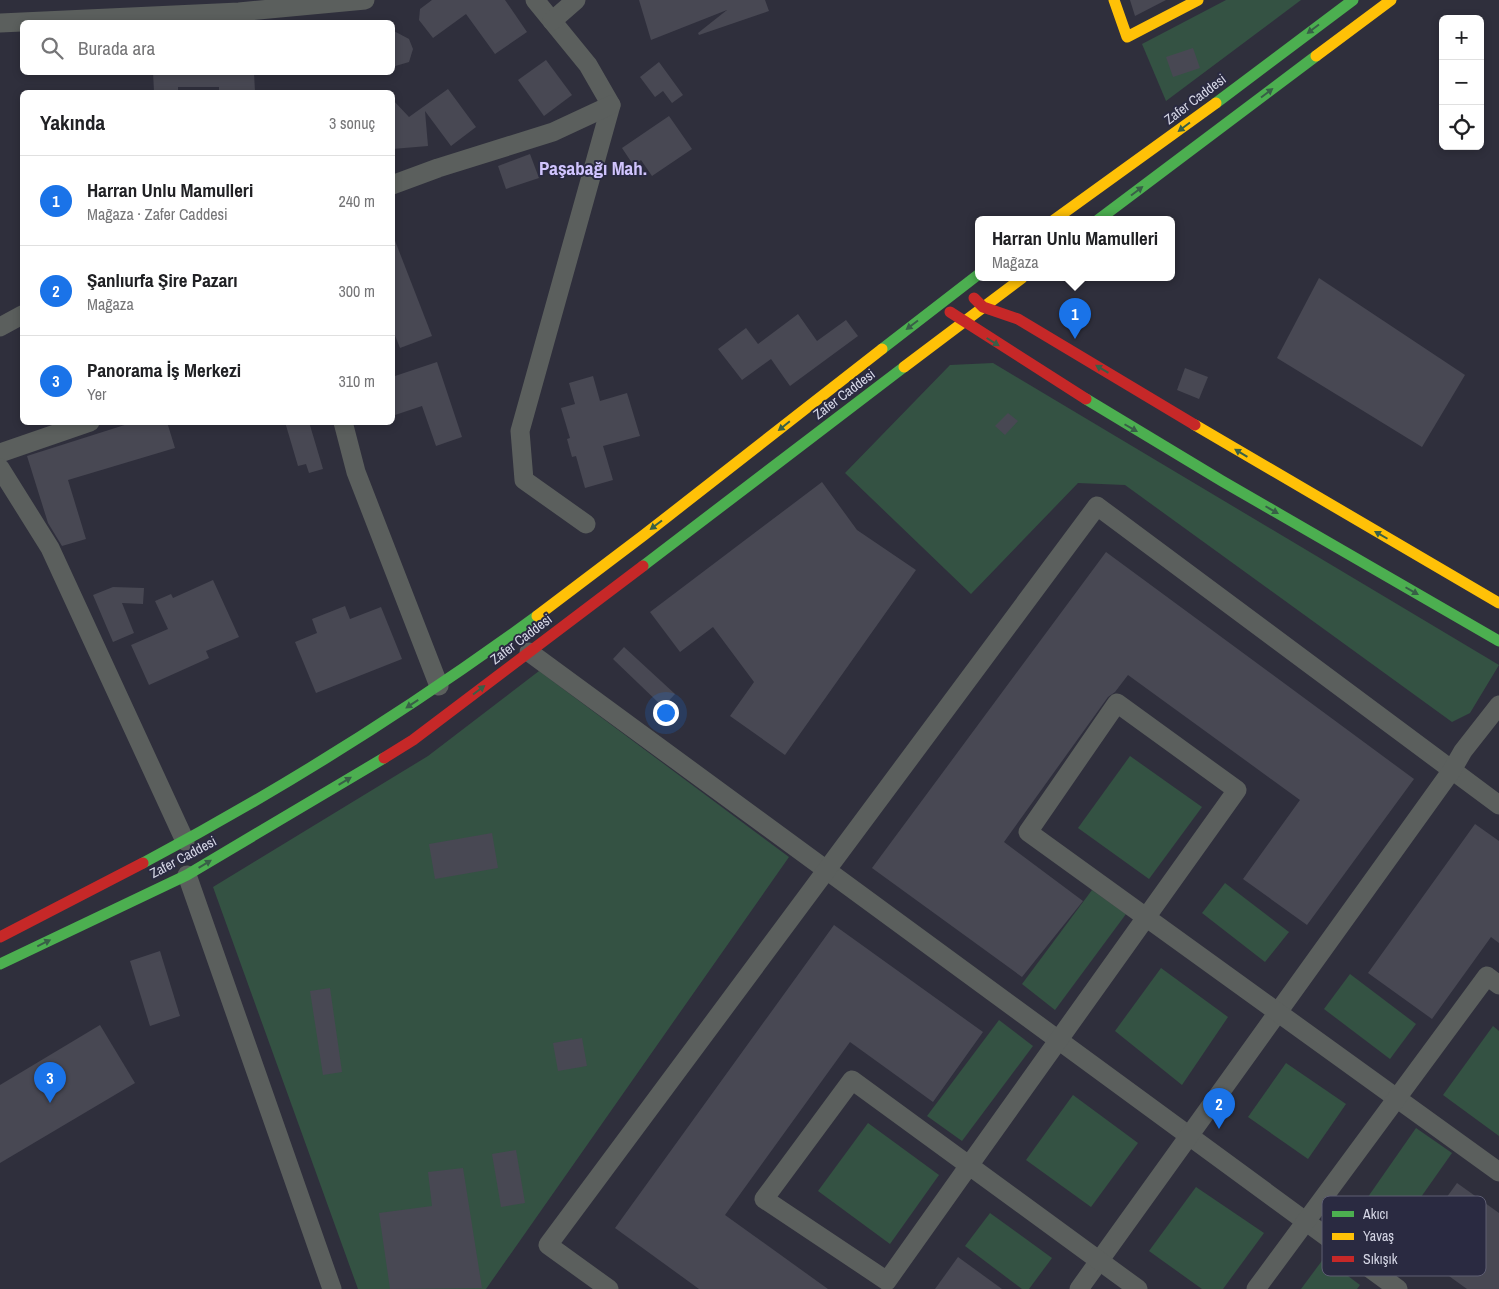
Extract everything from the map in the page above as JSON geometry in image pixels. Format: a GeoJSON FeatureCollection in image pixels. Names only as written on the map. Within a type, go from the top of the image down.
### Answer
{"type":"FeatureCollection","features":[{"type":"Feature","properties":{"kind":"main road"},"geometry":{"type":"LineString","coordinates":[[1114,0],[1127,37],[1195,1]]}},
{"type":"Feature","properties":{"kind":"main road","name":"Zafer Caddesi"},"geometry":{"type":"LineString","coordinates":[[1060,216],[1141,159],[1353,0]]}},
{"type":"Feature","properties":{"kind":"main road"},"geometry":{"type":"LineString","coordinates":[[1103,216],[1391,0]]}},
{"type":"Feature","properties":{"kind":"main road","name":"Zafer Caddesi"},"geometry":{"type":"LineString","coordinates":[[0,937],[186,841],[329,758],[439,686],[734,466],[975,277]]}},
{"type":"Feature","properties":{"kind":"main road","name":"Zafer Caddesi"},"geometry":{"type":"LineString","coordinates":[[0,964],[186,875],[413,740],[1018,281]]}},
{"type":"Feature","properties":{"kind":"main road"},"geometry":{"type":"LineString","coordinates":[[963,286],[983,308],[1018,319],[1276,474],[1499,604]]}},
{"type":"Feature","properties":{"kind":"main road"},"geometry":{"type":"LineString","coordinates":[[939,305],[1106,413],[1499,640]]}},
{"type":"Feature","properties":{"kind":"street"},"geometry":{"type":"LineString","coordinates":[[22,20],[104,9],[301,7],[365,0]]}},
{"type":"Feature","properties":{"kind":"street"},"geometry":{"type":"LineString","coordinates":[[536,0],[588,65],[611,105],[520,431],[524,480],[586,524]]}},
{"type":"Feature","properties":{"kind":"street"},"geometry":{"type":"LineString","coordinates":[[552,21],[576,0]]}},
{"type":"Feature","properties":{"kind":"street"},"geometry":{"type":"LineString","coordinates":[[0,23],[20,20]]}},
{"type":"Feature","properties":{"kind":"street"},"geometry":{"type":"LineString","coordinates":[[395,184],[438,168],[553,132],[611,105]]}},
{"type":"Feature","properties":{"kind":"street"},"geometry":{"type":"LineString","coordinates":[[0,327],[20,316]]}},
{"type":"Feature","properties":{"kind":"street"},"geometry":{"type":"LineString","coordinates":[[0,453],[81,425]]}},
{"type":"Feature","properties":{"kind":"street"},"geometry":{"type":"LineString","coordinates":[[344,425],[356,472],[439,686]]}},
{"type":"Feature","properties":{"kind":"street"},"geometry":{"type":"LineString","coordinates":[[0,468],[50,548],[186,841]]}},
{"type":"Feature","properties":{"kind":"street"},"geometry":{"type":"LineString","coordinates":[[609,1289],[548,1245],[1098,506],[1499,805]]}},
{"type":"Feature","properties":{"kind":"street"},"geometry":{"type":"LineString","coordinates":[[529,652],[1322,1234]]}},
{"type":"Feature","properties":{"kind":"street"},"geometry":{"type":"LineString","coordinates":[[1138,1289],[969,1166],[852,1080],[764,1199],[887,1281],[969,1166],[1058,1040],[1146,917],[1236,790],[1117,703],[1028,832],[1146,917],[1278,1012],[1499,1172]]}},
{"type":"Feature","properties":{"kind":"street"},"geometry":{"type":"LineString","coordinates":[[1079,1289],[1452,770],[1463,751],[1499,705]]}},
{"type":"Feature","properties":{"kind":"street"},"geometry":{"type":"LineString","coordinates":[[186,875],[332,1289]]}},
{"type":"Feature","properties":{"kind":"street"},"geometry":{"type":"LineString","coordinates":[[1325,1196],[1487,976],[1499,985]]}},
{"type":"Feature","properties":{"kind":"street"},"geometry":{"type":"LineString","coordinates":[[1256,1289],[1322,1200]]}},
{"type":"Feature","properties":{"kind":"street"},"geometry":{"type":"LineString","coordinates":[[1380,1276],[1398,1289]]}},
{"type":"Feature","properties":{"kind":"green space"},"geometry":{"type":"Polygon","coordinates":[[[1226,0],[1301,0],[1166,101],[1142,44],[1226,0]]]}},
{"type":"Feature","properties":{"kind":"green space"},"geometry":{"type":"Polygon","coordinates":[[[993,363],[1499,665],[1470,713],[1452,722],[1125,485],[1078,483],[971,594],[845,473],[950,365],[993,363]]]}},
{"type":"Feature","properties":{"kind":"green space"},"geometry":{"type":"Polygon","coordinates":[[[539,671],[789,857],[486,1289],[358,1289],[213,887],[428,756],[539,671]]]}},
{"type":"Feature","properties":{"kind":"green space"},"geometry":{"type":"Polygon","coordinates":[[[1130,756],[1202,807],[1149,879],[1078,828],[1130,756]]]}},
{"type":"Feature","properties":{"kind":"green space"},"geometry":{"type":"Polygon","coordinates":[[[1225,883],[1289,932],[1265,962],[1202,913],[1225,883]]]}},
{"type":"Feature","properties":{"kind":"green space"},"geometry":{"type":"Polygon","coordinates":[[[1092,890],[1126,914],[1055,1010],[1022,984],[1092,890]]]}},
{"type":"Feature","properties":{"kind":"green space"},"geometry":{"type":"Polygon","coordinates":[[[1161,968],[1228,1017],[1182,1085],[1115,1031],[1161,968]]]}},
{"type":"Feature","properties":{"kind":"green space"},"geometry":{"type":"Polygon","coordinates":[[[1350,974],[1416,1024],[1390,1059],[1324,1009],[1350,974]]]}},
{"type":"Feature","properties":{"kind":"green space"},"geometry":{"type":"Polygon","coordinates":[[[999,1020],[1033,1046],[962,1141],[927,1116],[999,1020]]]}},
{"type":"Feature","properties":{"kind":"green space"},"geometry":{"type":"Polygon","coordinates":[[[1493,1026],[1499,1031],[1499,1136],[1443,1095],[1493,1026]]]}},
{"type":"Feature","properties":{"kind":"green space"},"geometry":{"type":"Polygon","coordinates":[[[1286,1063],[1346,1104],[1308,1159],[1248,1117],[1286,1063]]]}},
{"type":"Feature","properties":{"kind":"green space"},"geometry":{"type":"Polygon","coordinates":[[[1073,1095],[1138,1143],[1091,1207],[1026,1160],[1073,1095]]]}},
{"type":"Feature","properties":{"kind":"green space"},"geometry":{"type":"Polygon","coordinates":[[[868,1123],[939,1175],[890,1244],[818,1191],[868,1123]]]}},
{"type":"Feature","properties":{"kind":"green space"},"geometry":{"type":"Polygon","coordinates":[[[1416,1128],[1452,1153],[1422,1196],[1369,1196],[1416,1128]]]}},
{"type":"Feature","properties":{"kind":"green space"},"geometry":{"type":"Polygon","coordinates":[[[1196,1187],[1264,1233],[1223,1289],[1202,1289],[1149,1251],[1196,1187]]]}},
{"type":"Feature","properties":{"kind":"green space"},"geometry":{"type":"Polygon","coordinates":[[[990,1213],[1052,1258],[1029,1289],[1022,1289],[965,1246],[990,1213]]]}},
{"type":"Feature","properties":{"kind":"green space"},"geometry":{"type":"Polygon","coordinates":[[[1322,1261],[1322,1276],[1348,1276],[1360,1285],[1357,1289],[1301,1289],[1322,1261]]]}},
{"type":"Feature","properties":{"kind":"building"},"geometry":{"type":"Polygon","coordinates":[[[432,0],[505,0],[527,32],[495,54],[466,14],[433,38],[419,20],[420,9],[432,0]]]}},
{"type":"Feature","properties":{"kind":"building"},"geometry":{"type":"Polygon","coordinates":[[[639,0],[765,0],[769,11],[699,35],[698,33],[727,10],[651,40],[639,0]]]}},
{"type":"Feature","properties":{"kind":"building"},"geometry":{"type":"Polygon","coordinates":[[[1130,0],[1166,0],[1135,16],[1130,0]]]}},
{"type":"Feature","properties":{"kind":"building"},"geometry":{"type":"Polygon","coordinates":[[[395,32],[409,39],[413,49],[409,62],[395,66],[395,32]]]}},
{"type":"Feature","properties":{"kind":"building"},"geometry":{"type":"Polygon","coordinates":[[[1193,48],[1200,68],[1173,77],[1166,57],[1193,48]]]}},
{"type":"Feature","properties":{"kind":"building"},"geometry":{"type":"Polygon","coordinates":[[[546,60],[572,95],[544,116],[518,80],[546,60]]]}},
{"type":"Feature","properties":{"kind":"building"},"geometry":{"type":"Polygon","coordinates":[[[659,62],[683,95],[672,103],[663,91],[655,97],[640,77],[659,62]]]}},
{"type":"Feature","properties":{"kind":"building"},"geometry":{"type":"Polygon","coordinates":[[[153,75],[254,75],[255,90],[219,90],[219,87],[178,87],[178,90],[154,90],[153,75]]]}},
{"type":"Feature","properties":{"kind":"building"},"geometry":{"type":"Polygon","coordinates":[[[448,89],[476,127],[451,146],[425,111],[428,146],[395,149],[395,102],[409,117],[448,89]]]}},
{"type":"Feature","properties":{"kind":"building"},"geometry":{"type":"Polygon","coordinates":[[[669,116],[692,149],[652,176],[641,160],[634,166],[622,148],[669,116]]]}},
{"type":"Feature","properties":{"kind":"building"},"geometry":{"type":"Polygon","coordinates":[[[530,154],[539,178],[506,189],[498,166],[530,154]]]}},
{"type":"Feature","properties":{"kind":"building"},"geometry":{"type":"Polygon","coordinates":[[[395,241],[432,336],[400,348],[395,336],[395,241]]]}},
{"type":"Feature","properties":{"kind":"building"},"geometry":{"type":"Polygon","coordinates":[[[1319,278],[1465,375],[1422,447],[1277,358],[1319,278]]]}},
{"type":"Feature","properties":{"kind":"building"},"geometry":{"type":"Polygon","coordinates":[[[798,314],[817,341],[846,320],[858,336],[790,386],[771,359],[742,380],[718,349],[746,328],[758,344],[798,314]]]}},
{"type":"Feature","properties":{"kind":"building"},"geometry":{"type":"Polygon","coordinates":[[[437,362],[462,437],[436,446],[422,406],[395,415],[395,376],[437,362]]]}},
{"type":"Feature","properties":{"kind":"building"},"geometry":{"type":"Polygon","coordinates":[[[1185,368],[1208,377],[1199,399],[1177,390],[1185,368]]]}},
{"type":"Feature","properties":{"kind":"building"},"geometry":{"type":"Polygon","coordinates":[[[593,376],[600,401],[627,393],[640,436],[603,446],[613,480],[585,488],[576,456],[572,457],[567,439],[570,438],[561,408],[575,404],[569,383],[593,376]]]}},
{"type":"Feature","properties":{"kind":"building"},"geometry":{"type":"Polygon","coordinates":[[[1008,413],[1018,421],[1005,435],[995,426],[1008,413]]]}},
{"type":"Feature","properties":{"kind":"building"},"geometry":{"type":"Polygon","coordinates":[[[125,425],[168,425],[175,448],[68,480],[86,539],[62,546],[48,523],[27,456],[125,425]]]}},
{"type":"Feature","properties":{"kind":"building"},"geometry":{"type":"Polygon","coordinates":[[[286,425],[310,425],[323,469],[309,473],[306,464],[298,466],[286,425]]]}},
{"type":"Feature","properties":{"kind":"building"},"geometry":{"type":"Polygon","coordinates":[[[822,482],[857,530],[916,570],[785,755],[730,716],[754,682],[713,627],[680,652],[650,612],[822,482]]]}},
{"type":"Feature","properties":{"kind":"building"},"geometry":{"type":"Polygon","coordinates":[[[1106,552],[1414,779],[1307,925],[1243,879],[1300,800],[1128,675],[1115,692],[1108,697],[1004,842],[1083,901],[1022,977],[872,868],[1106,552]]]}},
{"type":"Feature","properties":{"kind":"building"},"geometry":{"type":"Polygon","coordinates":[[[213,580],[239,637],[206,651],[209,658],[149,685],[131,645],[168,629],[155,601],[171,594],[173,598],[213,580]]]}},
{"type":"Feature","properties":{"kind":"building"},"geometry":{"type":"Polygon","coordinates":[[[113,587],[144,588],[143,604],[122,603],[134,633],[113,642],[93,595],[113,587]]]}},
{"type":"Feature","properties":{"kind":"building"},"geometry":{"type":"Polygon","coordinates":[[[345,606],[350,619],[381,607],[402,659],[316,693],[295,642],[317,633],[312,619],[345,606]]]}},
{"type":"Feature","properties":{"kind":"building"},"geometry":{"type":"Polygon","coordinates":[[[624,647],[675,694],[663,707],[613,659],[624,647]]]}},
{"type":"Feature","properties":{"kind":"building"},"geometry":{"type":"Polygon","coordinates":[[[1475,824],[1499,841],[1499,943],[1491,937],[1432,1019],[1368,973],[1475,824]]]}},
{"type":"Feature","properties":{"kind":"building"},"geometry":{"type":"Polygon","coordinates":[[[492,833],[498,868],[435,879],[429,844],[492,833]]]}},
{"type":"Feature","properties":{"kind":"building"},"geometry":{"type":"Polygon","coordinates":[[[834,925],[983,1032],[933,1102],[850,1042],[725,1215],[828,1289],[699,1289],[615,1228],[834,925]]]}},
{"type":"Feature","properties":{"kind":"building"},"geometry":{"type":"Polygon","coordinates":[[[160,951],[180,1016],[150,1026],[130,961],[160,951]]]}},
{"type":"Feature","properties":{"kind":"building"},"geometry":{"type":"Polygon","coordinates":[[[330,988],[342,1072],[323,1075],[310,991],[330,988]]]}},
{"type":"Feature","properties":{"kind":"building"},"geometry":{"type":"Polygon","coordinates":[[[100,1025],[135,1083],[0,1163],[0,1085],[100,1025]]]}},
{"type":"Feature","properties":{"kind":"building"},"geometry":{"type":"Polygon","coordinates":[[[582,1038],[587,1066],[558,1071],[553,1043],[582,1038]]]}},
{"type":"Feature","properties":{"kind":"building"},"geometry":{"type":"Polygon","coordinates":[[[516,1150],[525,1203],[501,1207],[492,1154],[516,1150]]]}},
{"type":"Feature","properties":{"kind":"building"},"geometry":{"type":"Polygon","coordinates":[[[463,1168],[482,1288],[390,1289],[379,1213],[432,1206],[428,1172],[463,1168]]]}},
{"type":"Feature","properties":{"kind":"building"},"geometry":{"type":"Polygon","coordinates":[[[1457,1183],[1475,1196],[1448,1196],[1457,1183]]]}},
{"type":"Feature","properties":{"kind":"building"},"geometry":{"type":"Polygon","coordinates":[[[1486,1204],[1499,1213],[1499,1289],[1467,1289],[1449,1276],[1486,1276],[1486,1204]]]}},
{"type":"Feature","properties":{"kind":"building"},"geometry":{"type":"Polygon","coordinates":[[[958,1257],[1002,1289],[935,1289],[958,1257]]]}},
{"type":"Feature","properties":{"kind":"traffic: fast"},"geometry":{"type":"LineString","coordinates":[[1216,103],[1353,0]]}},
{"type":"Feature","properties":{"kind":"traffic: fast"},"geometry":{"type":"LineString","coordinates":[[1103,216],[1316,56]]}},
{"type":"Feature","properties":{"kind":"traffic: fast"},"geometry":{"type":"LineString","coordinates":[[882,349],[975,277]]}},
{"type":"Feature","properties":{"kind":"traffic: fast"},"geometry":{"type":"LineString","coordinates":[[643,566],[904,367]]}},
{"type":"Feature","properties":{"kind":"traffic: fast"},"geometry":{"type":"LineString","coordinates":[[1086,399],[1222,481],[1499,641]]}},
{"type":"Feature","properties":{"kind":"traffic: fast"},"geometry":{"type":"LineString","coordinates":[[143,863],[245,807],[344,747],[442,683],[537,616]]}},
{"type":"Feature","properties":{"kind":"traffic: fast"},"geometry":{"type":"LineString","coordinates":[[0,964],[187,875],[384,758]]}},
{"type":"Feature","properties":{"kind":"traffic: slow"},"geometry":{"type":"LineString","coordinates":[[1114,0],[1127,37],[1198,0]]}},
{"type":"Feature","properties":{"kind":"traffic: slow"},"geometry":{"type":"LineString","coordinates":[[1316,56],[1391,0]]}},
{"type":"Feature","properties":{"kind":"traffic: slow"},"geometry":{"type":"LineString","coordinates":[[1060,216],[1216,103]]}},
{"type":"Feature","properties":{"kind":"traffic: slow"},"geometry":{"type":"LineString","coordinates":[[904,367],[1018,281]]}},
{"type":"Feature","properties":{"kind":"traffic: slow"},"geometry":{"type":"LineString","coordinates":[[537,616],[882,349]]}},
{"type":"Feature","properties":{"kind":"traffic: slow"},"geometry":{"type":"LineString","coordinates":[[1195,425],[1499,603]]}},
{"type":"Feature","properties":{"kind":"traffic: jam"},"geometry":{"type":"LineString","coordinates":[[974,298],[983,307],[1018,319],[1195,425]]}},
{"type":"Feature","properties":{"kind":"traffic: jam"},"geometry":{"type":"LineString","coordinates":[[950,312],[1086,399]]}},
{"type":"Feature","properties":{"kind":"traffic: jam"},"geometry":{"type":"LineString","coordinates":[[384,758],[413,740],[643,566]]}},
{"type":"Feature","properties":{"kind":"traffic: jam"},"geometry":{"type":"LineString","coordinates":[[0,937],[143,863]]}},
{"type":"Feature","properties":{"kind":"place","name":"Harran Unlu Mamulleri"},"geometry":{"type":"Point","coordinates":[1075,339]}},
{"type":"Feature","properties":{"kind":"place","name":"Panorama İş Merkezi"},"geometry":{"type":"Point","coordinates":[50,1103]}},
{"type":"Feature","properties":{"kind":"place","name":"Şanlıurfa Şire Pazarı"},"geometry":{"type":"Point","coordinates":[1219,1129]}},
{"type":"Feature","properties":{"kind":"district","name":"Paşabağı Mah."},"geometry":{"type":"Point","coordinates":[593,168]}}]}
